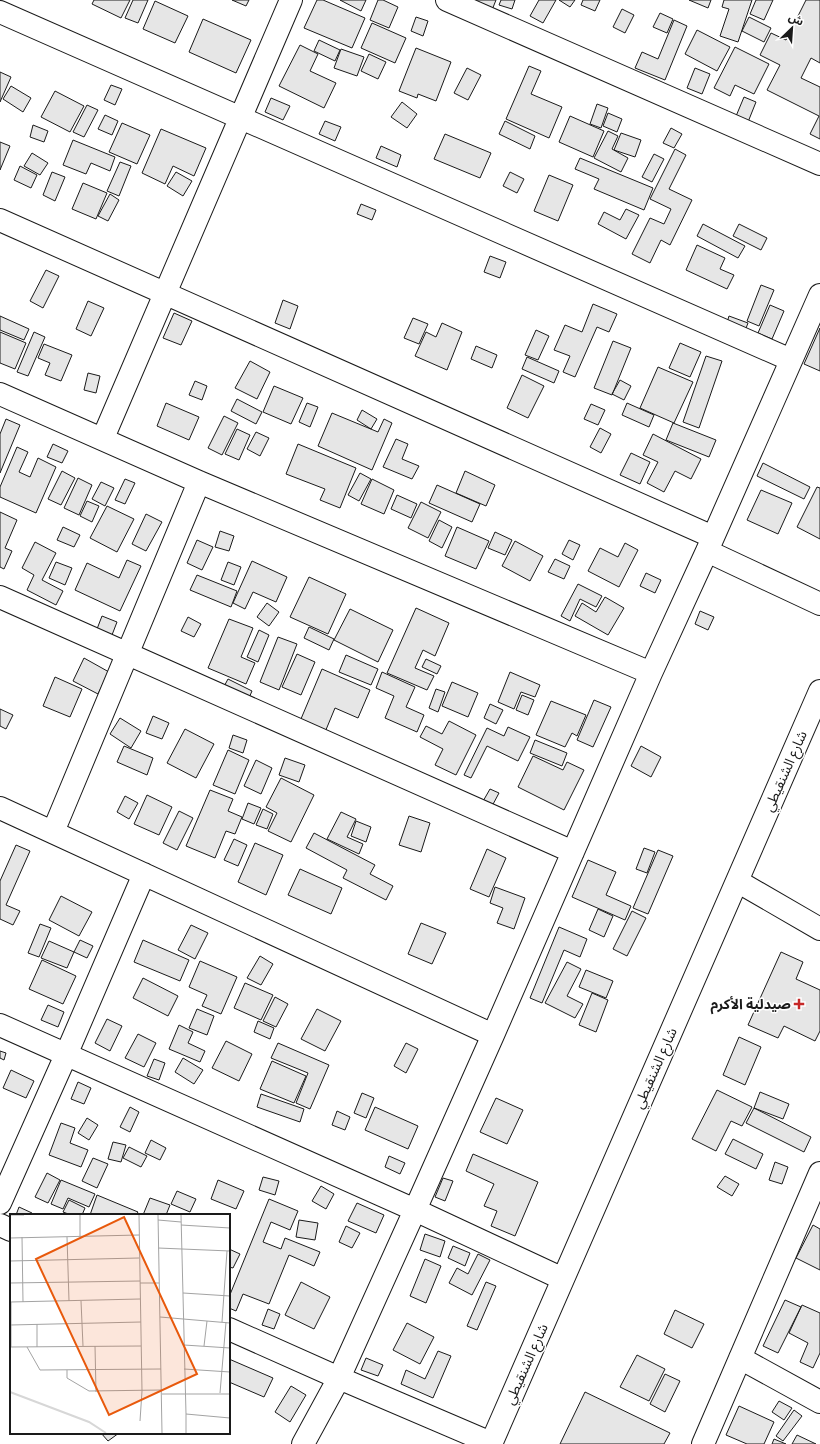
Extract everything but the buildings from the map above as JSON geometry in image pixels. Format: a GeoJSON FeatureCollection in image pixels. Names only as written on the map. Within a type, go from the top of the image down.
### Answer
{"type":"FeatureCollection","features":[{"type":"Feature","properties":{"kind":"street"},"geometry":{"type":"LineString","coordinates":[[103,438],[291,0]]}},
{"type":"Feature","properties":{"kind":"street"},"geometry":{"type":"LineString","coordinates":[[447,0],[820,164]]}},
{"type":"Feature","properties":{"kind":"street"},"geometry":{"type":"LineString","coordinates":[[0,12],[791,360]]}},
{"type":"Feature","properties":{"kind":"street"},"geometry":{"type":"LineString","coordinates":[[0,220],[165,293],[710,544],[820,604]]}},
{"type":"Feature","properties":{"kind":"street"},"geometry":{"type":"LineString","coordinates":[[303,1444],[339,1378],[415,1210],[651,672],[710,544],[820,295]]}},
{"type":"Feature","properties":{"kind":"street"},"geometry":{"type":"LineString","coordinates":[[0,394],[103,438],[199,482],[651,672]]}},
{"type":"Feature","properties":{"kind":"street"},"geometry":{"type":"LineString","coordinates":[[54,832],[199,482]]}},
{"type":"Feature","properties":{"kind":"street"},"geometry":{"type":"LineString","coordinates":[[0,597],[573,852]]}},
{"type":"Feature","properties":{"kind":"street","name":"شارع الشنقيطي"},"geometry":{"type":"LineString","coordinates":[[491,1444],[820,691]]}},
{"type":"Feature","properties":{"kind":"street"},"geometry":{"type":"LineString","coordinates":[[0,808],[493,1035]]}},
{"type":"Feature","properties":{"kind":"street"},"geometry":{"type":"LineString","coordinates":[[0,1203],[144,874]]}},
{"type":"Feature","properties":{"kind":"street"},"geometry":{"type":"LineString","coordinates":[[737,881],[820,929]]}},
{"type":"Feature","properties":{"kind":"street"},"geometry":{"type":"LineString","coordinates":[[0,1025],[415,1210],[563,1279]]}},
{"type":"Feature","properties":{"kind":"street"},"geometry":{"type":"LineString","coordinates":[[703,1444],[820,1175]]}},
{"type":"Feature","properties":{"kind":"street"},"geometry":{"type":"LineString","coordinates":[[0,1225],[10,1230]]}},
{"type":"Feature","properties":{"kind":"street"},"geometry":{"type":"LineString","coordinates":[[230,1329],[491,1444]]}},
{"type":"Feature","properties":{"kind":"street"},"geometry":{"type":"LineString","coordinates":[[740,1358],[820,1402]]}},
{"type":"Feature","properties":{"kind":"place","name":"صيدلية الأكرم"},"geometry":{"type":"Point","coordinates":[799,1004]}}]}
